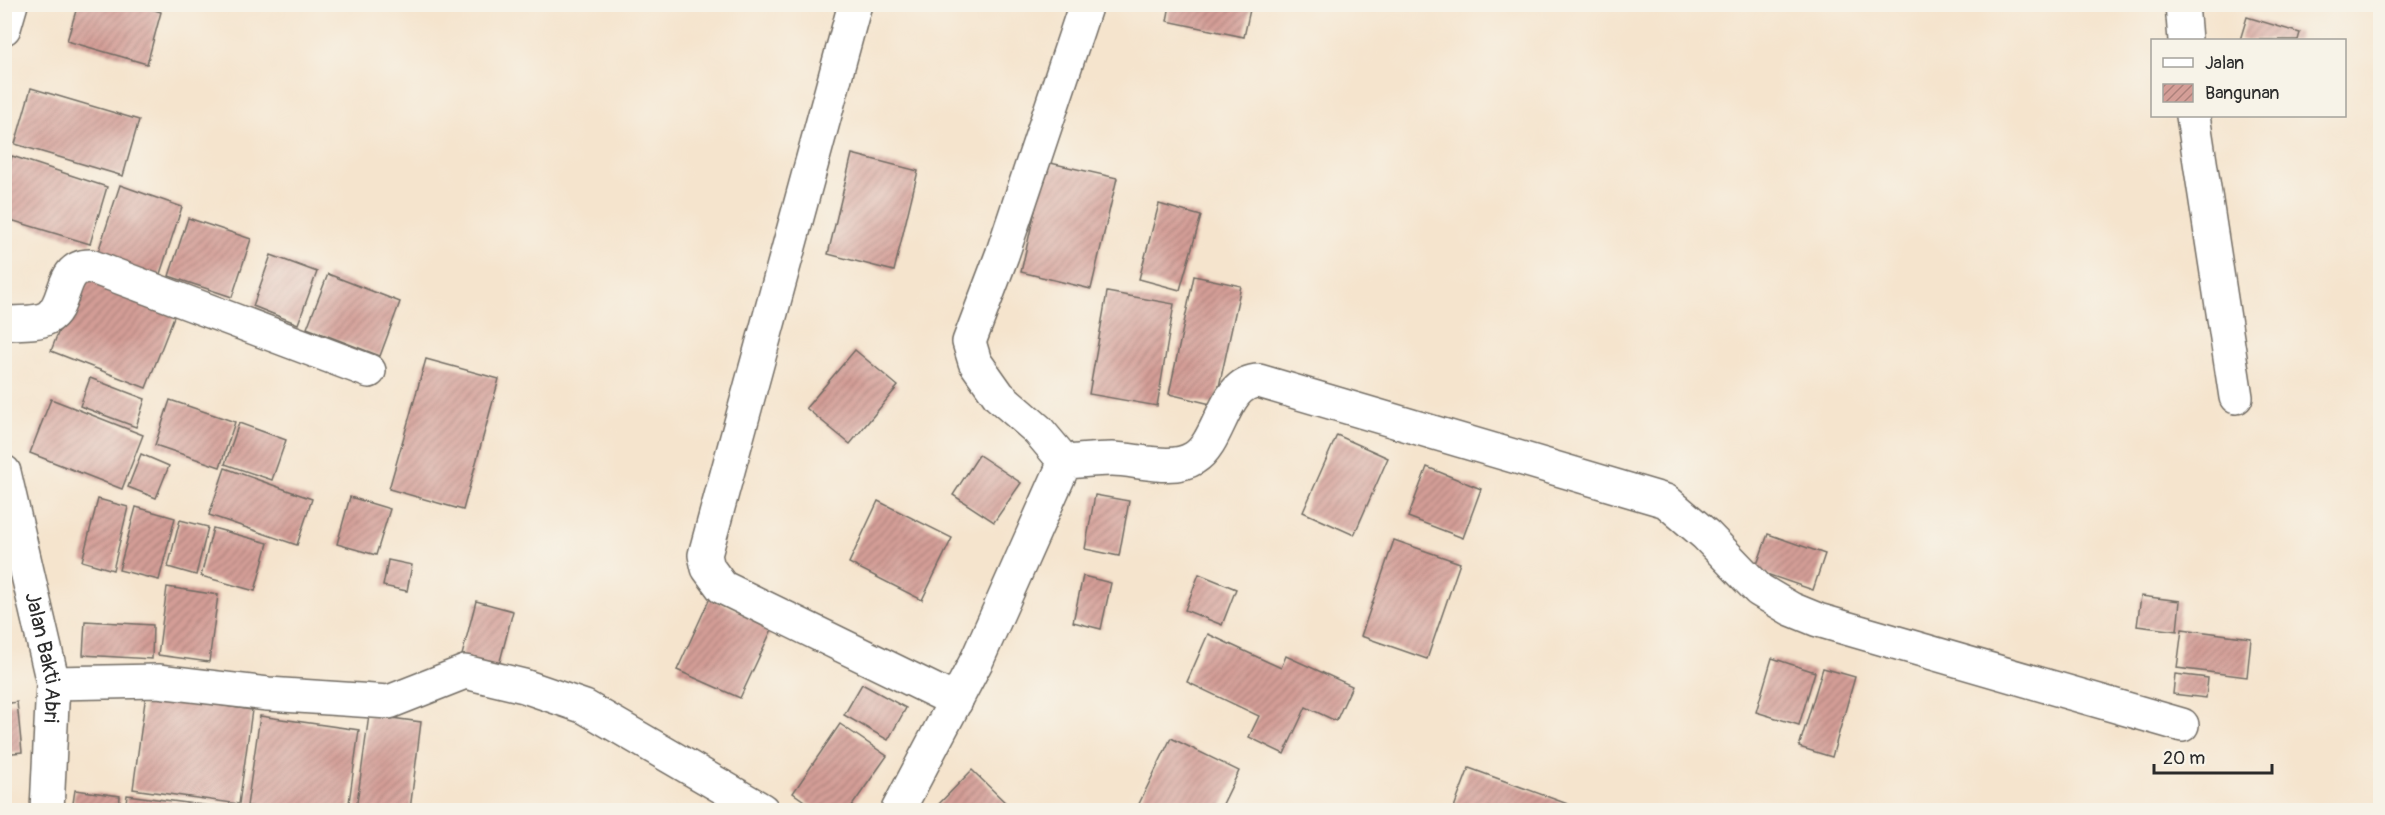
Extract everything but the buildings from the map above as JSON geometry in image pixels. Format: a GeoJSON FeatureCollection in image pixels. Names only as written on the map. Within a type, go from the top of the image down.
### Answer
{"type":"FeatureCollection","features":[{"type":"Feature","properties":{"kind":"street"},"geometry":{"type":"LineString","coordinates":[[4,28],[10,4]]}},
{"type":"Feature","properties":{"kind":"street"},"geometry":{"type":"LineString","coordinates":[[855,4],[705,555],[708,568],[722,587],[956,701]]}},
{"type":"Feature","properties":{"kind":"street"},"geometry":{"type":"LineString","coordinates":[[1065,462],[1038,430],[999,396],[975,362],[969,342],[1002,255],[1086,4]]}},
{"type":"Feature","properties":{"kind":"street"},"geometry":{"type":"LineString","coordinates":[[2182,4],[2185,39]]}},
{"type":"Feature","properties":{"kind":"street"},"geometry":{"type":"LineString","coordinates":[[2193,117],[2236,397]]}},
{"type":"Feature","properties":{"kind":"street"},"geometry":{"type":"LineString","coordinates":[[4,323],[47,318],[54,312],[69,276],[76,269],[90,266],[369,371]]}},
{"type":"Feature","properties":{"kind":"street"},"geometry":{"type":"LineString","coordinates":[[1065,462],[1111,459],[1174,464],[1190,460],[1202,453],[1243,384],[1259,381],[1666,501],[1706,535],[1759,590],[1791,609],[1818,620],[2182,725]]}},
{"type":"Feature","properties":{"kind":"street"},"geometry":{"type":"LineString","coordinates":[[898,810],[977,660],[1065,462]]}},
{"type":"Feature","properties":{"kind":"street","name":"Jalan Bakti Abri"},"geometry":{"type":"LineString","coordinates":[[4,472],[53,682],[47,810]]}},
{"type":"Feature","properties":{"kind":"street"},"geometry":{"type":"LineString","coordinates":[[53,682],[158,681],[268,694],[389,702],[465,672],[524,686],[585,707],[762,810]]}}]}
